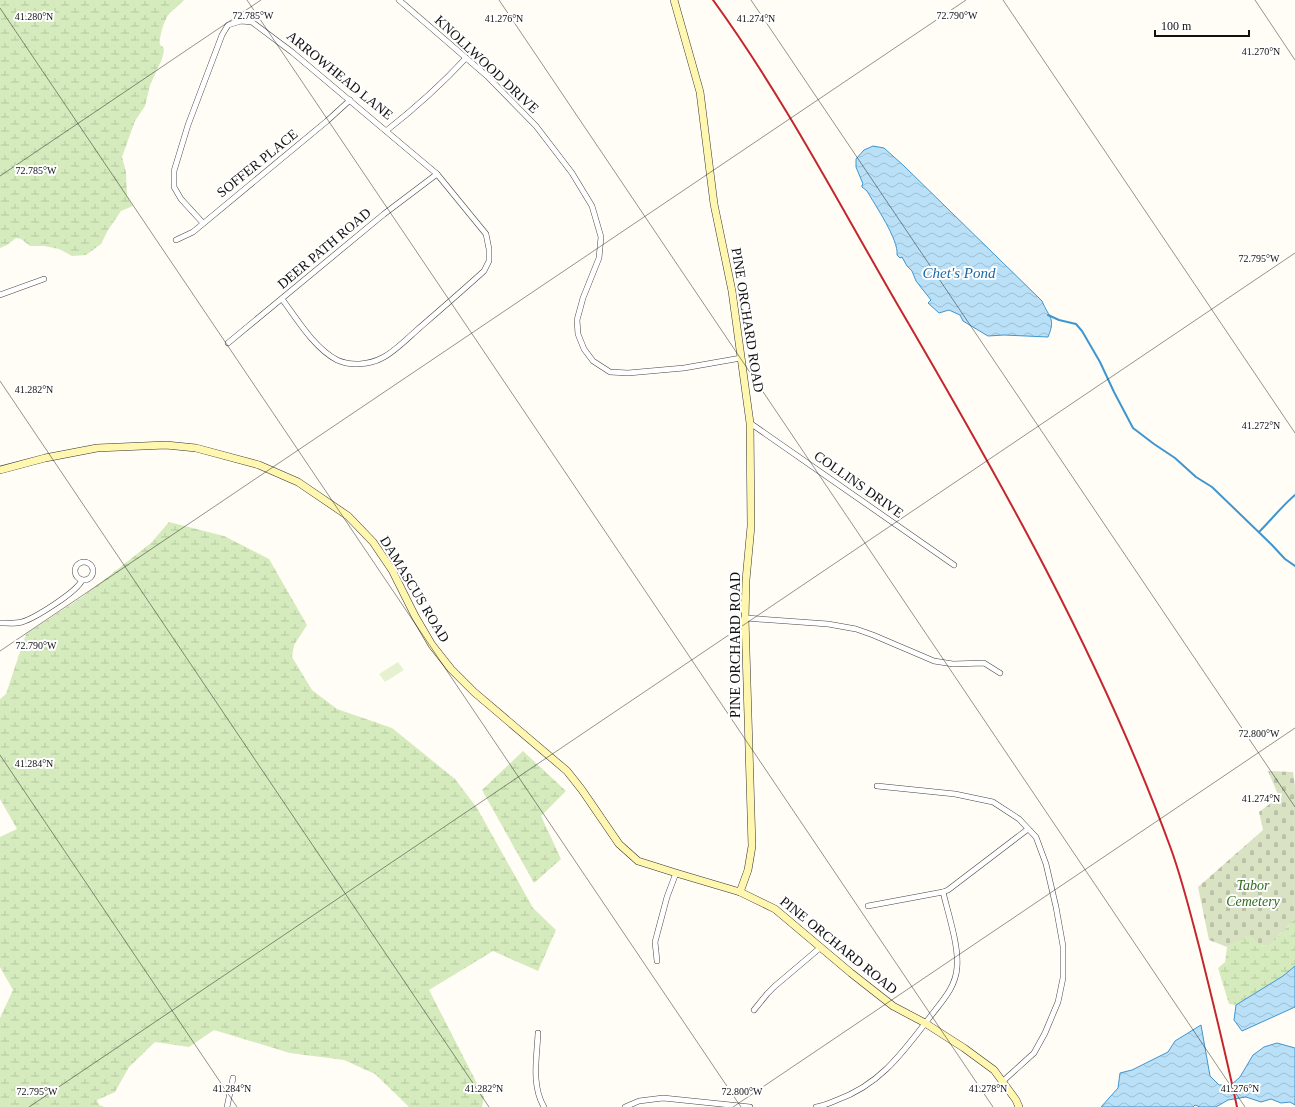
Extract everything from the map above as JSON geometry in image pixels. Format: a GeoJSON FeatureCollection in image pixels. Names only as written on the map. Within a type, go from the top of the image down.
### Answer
{"type":"FeatureCollection","features":[{"type":"Feature","properties":{"kind":"street","name":"KNOLLWOOD DRIVE"},"geometry":{"type":"LineString","coordinates":[[399,0],[487,76],[536,126],[572,173],[592,206],[601,237],[599,258],[583,298],[577,320],[578,334],[584,349],[593,361],[610,372],[628,373],[684,368],[741,358]]}},
{"type":"Feature","properties":{"kind":"street","name":"PINE ORCHARD ROAD"},"geometry":{"type":"LineString","coordinates":[[674,0],[700,92],[714,204],[732,291],[750,423],[751,526],[746,580],[745,618],[752,846],[748,870],[740,892],[775,909],[893,1006],[925,1023],[964,1048],[994,1070],[1019,1107]]}},
{"type":"Feature","properties":{"kind":"street","name":"ARROWHEAD LANE"},"geometry":{"type":"LineString","coordinates":[[203,223],[181,199],[174,187],[174,171],[188,125],[222,35],[228,25],[241,21],[252,22],[292,52],[386,131],[406,115],[466,58]]}},
{"type":"Feature","properties":{"kind":"street","name":"SOFFER PLACE"},"geometry":{"type":"LineString","coordinates":[[176,240],[193,232],[327,121],[350,100]]}},
{"type":"Feature","properties":{"kind":"street"},"geometry":{"type":"LineString","coordinates":[[282,299],[305,330],[323,350],[338,360],[356,364],[371,363],[383,358],[406,340],[484,271],[489,261],[489,249],[486,234],[437,174],[386,131]]}},
{"type":"Feature","properties":{"kind":"street","name":"DEER PATH ROAD"},"geometry":{"type":"LineString","coordinates":[[228,343],[384,214],[437,174]]}},
{"type":"Feature","properties":{"kind":"street"},"geometry":{"type":"LineString","coordinates":[[0,295],[44,279]]}},
{"type":"Feature","properties":{"kind":"street","name":"COLLINS DRIVE"},"geometry":{"type":"LineString","coordinates":[[750,423],[954,565]]}},
{"type":"Feature","properties":{"kind":"street","name":"DAMASCUS ROAD"},"geometry":{"type":"LineString","coordinates":[[0,470],[45,458],[97,448],[166,445],[196,448],[260,465],[298,482],[348,516],[373,542],[392,570],[414,616],[441,657],[474,692],[566,771],[582,790],[619,844],[638,861],[740,892]]}},
{"type":"Feature","properties":{"kind":"street"},"geometry":{"type":"LineString","coordinates":[[0,623],[21,622],[36,616],[72,592],[82,580]]}},
{"type":"Feature","properties":{"kind":"street"},"geometry":{"type":"LineString","coordinates":[[745,618],[828,624],[856,629],[934,661],[953,664],[984,663],[1000,673]]}},
{"type":"Feature","properties":{"kind":"street"},"geometry":{"type":"LineString","coordinates":[[877,786],[955,794],[993,802],[1019,819],[1036,837],[1048,872],[1063,946],[1063,978],[1058,1002],[1045,1033],[1034,1053],[1002,1082]]}},
{"type":"Feature","properties":{"kind":"street"},"geometry":{"type":"LineString","coordinates":[[868,906],[948,890],[1028,829]]}},
{"type":"Feature","properties":{"kind":"street"},"geometry":{"type":"LineString","coordinates":[[657,961],[655,942],[667,897],[676,873]]}},
{"type":"Feature","properties":{"kind":"street"},"geometry":{"type":"LineString","coordinates":[[816,1107],[852,1095],[868,1085],[900,1056],[952,988],[957,967],[956,949],[942,892]]}},
{"type":"Feature","properties":{"kind":"street"},"geometry":{"type":"LineString","coordinates":[[754,1010],[775,986],[821,947]]}},
{"type":"Feature","properties":{"kind":"street"},"geometry":{"type":"LineString","coordinates":[[538,1033],[536,1075],[538,1094],[544,1107]]}},
{"type":"Feature","properties":{"kind":"street"},"geometry":{"type":"LineString","coordinates":[[227,1107],[233,1078]]}},
{"type":"Feature","properties":{"kind":"street"},"geometry":{"type":"LineString","coordinates":[[625,1107],[639,1101],[663,1098],[750,1107]]}},
{"type":"Feature","properties":{"kind":"green space"},"geometry":{"type":"Polygon","coordinates":[[[0,0],[184,0],[170,13],[164,24],[160,42],[160,45],[163,47],[164,51],[162,59],[150,85],[145,106],[135,121],[122,157],[126,172],[127,196],[133,206],[121,211],[108,230],[101,244],[86,255],[72,256],[59,249],[44,246],[30,246],[21,239],[16,238],[0,248],[0,0]]]}},
{"type":"Feature","properties":{"kind":"green space"},"geometry":{"type":"Polygon","coordinates":[[[169,522],[224,536],[269,559],[307,625],[294,645],[292,657],[312,690],[337,709],[392,728],[455,779],[477,808],[533,908],[556,930],[538,971],[493,951],[429,990],[484,1097],[482,1107],[409,1107],[375,1074],[344,1060],[290,1053],[214,1030],[189,1047],[155,1042],[129,1067],[115,1092],[97,1100],[99,1105],[104,1107],[0,1107],[0,1018],[13,990],[0,967],[0,837],[17,829],[0,799],[0,699],[6,694],[26,634],[82,597],[151,543],[169,522]]]}},
{"type":"Feature","properties":{"kind":"green space"},"geometry":{"type":"Polygon","coordinates":[[[398,662],[404,670],[385,682],[379,674],[398,662]]]}},
{"type":"Feature","properties":{"kind":"green space"},"geometry":{"type":"Polygon","coordinates":[[[523,751],[566,791],[541,816],[561,859],[534,883],[482,790],[523,751]]]}},
{"type":"Feature","properties":{"kind":"green space","name":"Tabor Cemetery"},"geometry":{"type":"Polygon","coordinates":[[[1268,771],[1293,772],[1295,786],[1295,918],[1269,946],[1259,945],[1250,935],[1227,947],[1209,940],[1198,887],[1263,830],[1259,812],[1279,797],[1268,771]]]}},
{"type":"Feature","properties":{"kind":"green space"},"geometry":{"type":"Polygon","coordinates":[[[1295,918],[1295,966],[1283,976],[1236,1005],[1229,1004],[1218,968],[1225,962],[1227,947],[1250,934],[1259,945],[1269,946],[1295,918]]]}},
{"type":"Feature","properties":{"kind":"water","name":"Chet's Pond"},"geometry":{"type":"Polygon","coordinates":[[[873,146],[884,148],[903,165],[1042,301],[1051,318],[1051,326],[1048,337],[1004,335],[988,336],[963,321],[960,315],[949,310],[939,313],[928,303],[931,300],[916,281],[912,271],[902,257],[900,258],[897,255],[897,249],[886,223],[867,191],[862,187],[863,184],[856,167],[856,159],[864,150],[873,146]]]}},
{"type":"Feature","properties":{"kind":"water"},"geometry":{"type":"Polygon","coordinates":[[[1295,966],[1295,1007],[1242,1031],[1234,1020],[1236,1005],[1283,976],[1295,966]]]}},
{"type":"Feature","properties":{"kind":"water"},"geometry":{"type":"Polygon","coordinates":[[[1201,1025],[1210,1076],[1219,1085],[1231,1085],[1240,1077],[1253,1055],[1264,1047],[1277,1043],[1295,1048],[1295,1105],[1290,1102],[1281,1103],[1271,1099],[1261,1102],[1246,1097],[1228,1100],[1216,1107],[1200,1107],[1195,1105],[1193,1107],[1101,1107],[1118,1088],[1120,1073],[1132,1070],[1168,1052],[1175,1041],[1201,1025]]]}},
{"type":"Feature","properties":{"kind":"waterway"},"geometry":{"type":"LineString","coordinates":[[1048,315],[1059,320],[1076,324],[1082,331],[1100,362],[1133,428],[1175,458],[1196,477],[1212,487],[1285,559],[1295,566]]}},
{"type":"Feature","properties":{"kind":"waterway"},"geometry":{"type":"LineString","coordinates":[[1259,532],[1295,495]]}},
{"type":"Feature","properties":{"kind":"railway"},"geometry":{"type":"LineString","coordinates":[[713,0],[786,110],[973,435],[1046,570],[1113,707],[1171,849],[1187,899],[1237,1107]]}}]}
